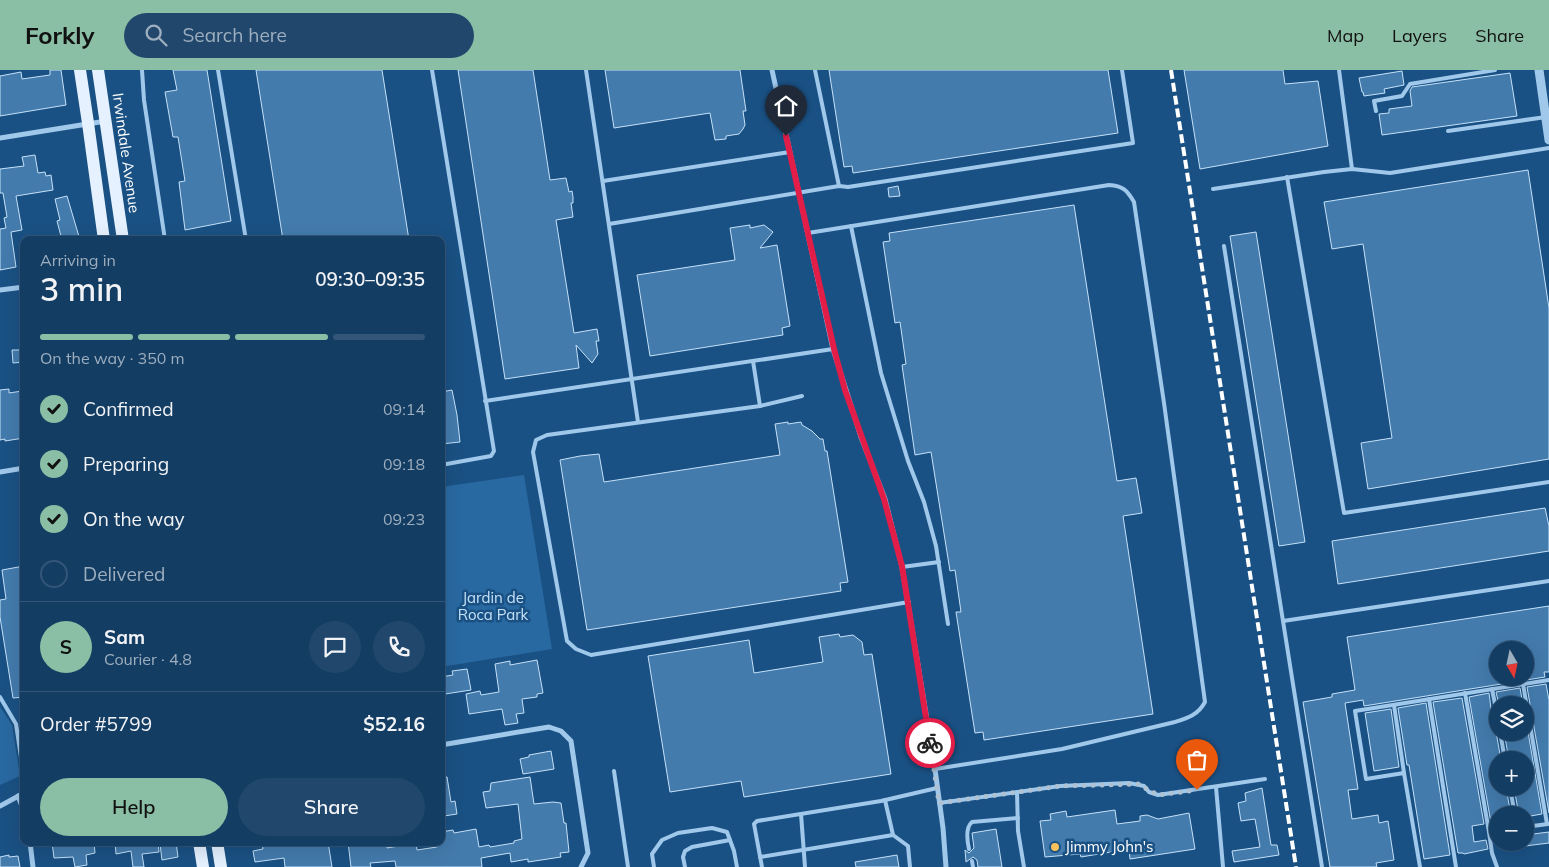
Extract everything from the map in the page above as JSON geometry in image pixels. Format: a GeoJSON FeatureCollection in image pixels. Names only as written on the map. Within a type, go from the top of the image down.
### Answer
{"type":"FeatureCollection","features":[{"type":"Feature","properties":{"kind":"main road"},"geometry":{"type":"LineString","coordinates":[[80,70],[103,236]]}},
{"type":"Feature","properties":{"kind":"main road","name":"Irwindale Avenue"},"geometry":{"type":"LineString","coordinates":[[98,70],[122,236]]}},
{"type":"Feature","properties":{"kind":"main road"},"geometry":{"type":"LineString","coordinates":[[200,846],[203,867]]}},
{"type":"Feature","properties":{"kind":"main road"},"geometry":{"type":"LineString","coordinates":[[218,846],[221,867]]}},
{"type":"Feature","properties":{"kind":"street"},"geometry":{"type":"LineString","coordinates":[[772,70],[834,349],[845,390],[884,499],[902,566],[937,788],[946,867]]}},
{"type":"Feature","properties":{"kind":"street"},"geometry":{"type":"LineString","coordinates":[[1538,70],[1549,140]]}},
{"type":"Feature","properties":{"kind":"street"},"geometry":{"type":"LineString","coordinates":[[0,138],[106,121]]}},
{"type":"Feature","properties":{"kind":"street"},"geometry":{"type":"LineString","coordinates":[[0,290],[20,288]]}},
{"type":"Feature","properties":{"kind":"street"},"geometry":{"type":"LineString","coordinates":[[0,472],[20,469]]}},
{"type":"Feature","properties":{"kind":"street"},"geometry":{"type":"LineString","coordinates":[[445,744],[549,727],[561,731],[571,741],[588,853],[581,867]]}},
{"type":"Feature","properties":{"kind":"street"},"geometry":{"type":"LineString","coordinates":[[0,806],[18,796],[20,801]]}},
{"type":"Feature","properties":{"kind":"street"},"geometry":{"type":"LineString","coordinates":[[31,846],[34,867]]}},
{"type":"Feature","properties":{"kind":"lane"},"geometry":{"type":"LineString","coordinates":[[142,70],[144,100],[164,236]]}},
{"type":"Feature","properties":{"kind":"lane"},"geometry":{"type":"LineString","coordinates":[[218,70],[245,236]]}},
{"type":"Feature","properties":{"kind":"lane"},"geometry":{"type":"LineString","coordinates":[[432,70],[494,453],[491,456],[445,464]]}},
{"type":"Feature","properties":{"kind":"lane"},"geometry":{"type":"LineString","coordinates":[[586,70],[638,422]]}},
{"type":"Feature","properties":{"kind":"lane"},"geometry":{"type":"LineString","coordinates":[[815,70],[839,186]]}},
{"type":"Feature","properties":{"kind":"lane"},"geometry":{"type":"LineString","coordinates":[[609,224],[839,186],[848,187],[1132,143],[1122,70]]}},
{"type":"Feature","properties":{"kind":"lane"},"geometry":{"type":"LineString","coordinates":[[1340,70],[1352,169]]}},
{"type":"Feature","properties":{"kind":"lane"},"geometry":{"type":"LineString","coordinates":[[1376,111],[1374,101],[1402,96],[1410,84],[1495,70]]}},
{"type":"Feature","properties":{"kind":"lane"},"geometry":{"type":"LineString","coordinates":[[1448,130],[1546,117]]}},
{"type":"Feature","properties":{"kind":"lane"},"geometry":{"type":"LineString","coordinates":[[1213,188],[1352,169],[1390,173],[1549,148]]}},
{"type":"Feature","properties":{"kind":"lane"},"geometry":{"type":"LineString","coordinates":[[603,181],[790,152]]}},
{"type":"Feature","properties":{"kind":"lane"},"geometry":{"type":"LineString","coordinates":[[1288,177],[1344,513],[1549,482]]}},
{"type":"Feature","properties":{"kind":"lane"},"geometry":{"type":"LineString","coordinates":[[808,233],[1109,185],[1120,186],[1128,191],[1134,202],[1205,702],[1201,710],[1192,716],[1166,724],[1062,749],[934,769]]}},
{"type":"Feature","properties":{"kind":"lane"},"geometry":{"type":"LineString","coordinates":[[851,226],[881,373],[908,461],[924,502],[936,546],[948,624]]}},
{"type":"Feature","properties":{"kind":"lane"},"geometry":{"type":"LineString","coordinates":[[1224,246],[1322,867]]}},
{"type":"Feature","properties":{"kind":"lane"},"geometry":{"type":"LineString","coordinates":[[485,400],[834,349]]}},
{"type":"Feature","properties":{"kind":"lane"},"geometry":{"type":"LineString","coordinates":[[753,361],[760,406]]}},
{"type":"Feature","properties":{"kind":"lane"},"geometry":{"type":"LineString","coordinates":[[802,396],[760,406],[547,435],[536,440],[533,452],[567,641],[576,649],[591,655],[909,602]]}},
{"type":"Feature","properties":{"kind":"lane"},"geometry":{"type":"LineString","coordinates":[[902,566],[939,562]]}},
{"type":"Feature","properties":{"kind":"lane"},"geometry":{"type":"LineString","coordinates":[[1282,621],[1549,581]]}},
{"type":"Feature","properties":{"kind":"lane"},"geometry":{"type":"LineString","coordinates":[[1534,682],[1549,680]]}},
{"type":"Feature","properties":{"kind":"lane"},"geometry":{"type":"LineString","coordinates":[[1404,772],[1366,779],[1355,711],[1511,686]]}},
{"type":"Feature","properties":{"kind":"lane"},"geometry":{"type":"LineString","coordinates":[[1523,686],[1548,824],[1534,826]]}},
{"type":"Feature","properties":{"kind":"lane"},"geometry":{"type":"LineString","coordinates":[[1492,689],[1493,696]]}},
{"type":"Feature","properties":{"kind":"lane"},"geometry":{"type":"LineString","coordinates":[[1465,693],[1489,832]]}},
{"type":"Feature","properties":{"kind":"lane"},"geometry":{"type":"LineString","coordinates":[[0,697],[16,724],[20,750]]}},
{"type":"Feature","properties":{"kind":"lane"},"geometry":{"type":"LineString","coordinates":[[1429,699],[1456,867]]}},
{"type":"Feature","properties":{"kind":"lane"},"geometry":{"type":"LineString","coordinates":[[1394,705],[1420,867]]}},
{"type":"Feature","properties":{"kind":"lane"},"geometry":{"type":"LineString","coordinates":[[614,771],[628,867]]}},
{"type":"Feature","properties":{"kind":"lane"},"geometry":{"type":"LineString","coordinates":[[939,803],[1060,786],[1129,783],[1144,786],[1150,792],[1158,795],[1265,779]]}},
{"type":"Feature","properties":{"kind":"lane"},"geometry":{"type":"LineString","coordinates":[[1216,787],[1221,867]]}},
{"type":"Feature","properties":{"kind":"lane"},"geometry":{"type":"LineString","coordinates":[[762,867],[754,824],[757,821],[886,800],[937,788]]}},
{"type":"Feature","properties":{"kind":"lane"},"geometry":{"type":"LineString","coordinates":[[1017,792],[1018,831],[1024,867]]}},
{"type":"Feature","properties":{"kind":"lane"},"geometry":{"type":"LineString","coordinates":[[886,800],[894,835],[908,846],[910,867]]}},
{"type":"Feature","properties":{"kind":"lane"},"geometry":{"type":"LineString","coordinates":[[801,814],[805,867]]}},
{"type":"Feature","properties":{"kind":"lane"},"geometry":{"type":"LineString","coordinates":[[969,849],[967,841],[968,825],[972,822],[1018,818]]}},
{"type":"Feature","properties":{"kind":"lane"},"geometry":{"type":"LineString","coordinates":[[654,867],[652,854],[662,840],[678,833],[712,828],[727,832],[737,867]]}},
{"type":"Feature","properties":{"kind":"lane"},"geometry":{"type":"LineString","coordinates":[[760,857],[894,835]]}},
{"type":"Feature","properties":{"kind":"lane"},"geometry":{"type":"LineString","coordinates":[[685,867],[683,857],[685,852],[692,847],[730,840]]}},
{"type":"Feature","properties":{"kind":"lane"},"geometry":{"type":"LineString","coordinates":[[1492,851],[1497,867]]}},
{"type":"Feature","properties":{"kind":"lane"},"geometry":{"type":"LineString","coordinates":[[972,861],[973,867]]}},
{"type":"Feature","properties":{"kind":"green space","name":"Jardin de Roca Park"},"geometry":{"type":"Polygon","coordinates":[[[524,475],[552,649],[445,666],[445,486],[524,475]]]}},
{"type":"Feature","properties":{"kind":"green space"},"geometry":{"type":"Polygon","coordinates":[[[0,707],[12,725],[20,776],[0,785],[0,707]]]}},
{"type":"Feature","properties":{"kind":"building"},"geometry":{"type":"Polygon","coordinates":[[[50,70],[61,70],[66,105],[0,116],[0,76],[21,72],[22,79],[50,75],[50,70]]]}},
{"type":"Feature","properties":{"kind":"building"},"geometry":{"type":"Polygon","coordinates":[[[173,70],[207,70],[231,221],[185,230],[179,182],[185,181],[178,137],[173,137],[165,92],[177,90],[173,70]]]}},
{"type":"Feature","properties":{"kind":"building"},"geometry":{"type":"Polygon","coordinates":[[[256,70],[382,70],[408,236],[282,236],[256,70]]]}},
{"type":"Feature","properties":{"kind":"building"},"geometry":{"type":"Polygon","coordinates":[[[458,70],[533,70],[550,180],[566,178],[569,192],[572,191],[573,217],[556,220],[574,333],[597,329],[599,341],[596,341],[598,354],[592,363],[576,345],[579,368],[505,379],[458,70]]]}},
{"type":"Feature","properties":{"kind":"building"},"geometry":{"type":"Polygon","coordinates":[[[605,70],[740,70],[746,111],[743,111],[745,125],[739,134],[726,136],[726,139],[715,140],[710,113],[614,128],[605,70]]]}},
{"type":"Feature","properties":{"kind":"building"},"geometry":{"type":"Polygon","coordinates":[[[829,70],[1108,70],[1118,133],[853,173],[852,166],[844,167],[829,70]]]}},
{"type":"Feature","properties":{"kind":"building"},"geometry":{"type":"Polygon","coordinates":[[[1184,70],[1283,70],[1285,84],[1318,81],[1328,146],[1200,169],[1184,70]]]}},
{"type":"Feature","properties":{"kind":"building"},"geometry":{"type":"Polygon","coordinates":[[[1402,71],[1404,85],[1384,89],[1385,93],[1364,96],[1359,78],[1402,71]]]}},
{"type":"Feature","properties":{"kind":"building"},"geometry":{"type":"Polygon","coordinates":[[[1510,73],[1517,116],[1382,135],[1379,114],[1389,113],[1389,109],[1412,106],[1410,91],[1412,87],[1510,73]]]}},
{"type":"Feature","properties":{"kind":"building"},"geometry":{"type":"Polygon","coordinates":[[[35,155],[38,173],[45,172],[46,176],[51,175],[53,190],[16,196],[22,230],[11,232],[16,267],[0,270],[0,229],[6,228],[4,218],[7,217],[3,193],[0,193],[0,169],[24,166],[22,157],[35,155]]]}},
{"type":"Feature","properties":{"kind":"building"},"geometry":{"type":"Polygon","coordinates":[[[1528,170],[1549,308],[1549,459],[1368,489],[1361,443],[1392,438],[1363,244],[1332,249],[1324,202],[1528,170]]]}},
{"type":"Feature","properties":{"kind":"building"},"geometry":{"type":"Polygon","coordinates":[[[898,186],[900,196],[889,197],[888,188],[898,186]]]}},
{"type":"Feature","properties":{"kind":"building"},"geometry":{"type":"Polygon","coordinates":[[[67,196],[79,236],[61,236],[57,221],[60,220],[55,199],[67,196]]]}},
{"type":"Feature","properties":{"kind":"building"},"geometry":{"type":"Polygon","coordinates":[[[1074,205],[1117,481],[1136,478],[1142,513],[1123,516],[1153,714],[984,740],[983,732],[975,733],[956,612],[961,612],[955,570],[950,571],[931,452],[915,455],[902,365],[906,364],[900,322],[895,323],[883,242],[890,241],[889,233],[1074,205]]]}},
{"type":"Feature","properties":{"kind":"building"},"geometry":{"type":"Polygon","coordinates":[[[750,225],[750,228],[764,225],[773,232],[760,248],[777,245],[790,326],[782,328],[783,335],[650,356],[637,275],[735,260],[730,228],[750,225]]]}},
{"type":"Feature","properties":{"kind":"building"},"geometry":{"type":"Polygon","coordinates":[[[1256,232],[1305,542],[1279,546],[1230,236],[1256,232]]]}},
{"type":"Feature","properties":{"kind":"building"},"geometry":{"type":"Polygon","coordinates":[[[12,350],[20,350],[20,362],[13,363],[12,350]]]}},
{"type":"Feature","properties":{"kind":"building"},"geometry":{"type":"Polygon","coordinates":[[[9,389],[9,393],[20,391],[20,439],[0,440],[0,390],[9,389]]]}},
{"type":"Feature","properties":{"kind":"building"},"geometry":{"type":"Polygon","coordinates":[[[452,390],[460,442],[445,444],[445,391],[452,390]]]}},
{"type":"Feature","properties":{"kind":"building"},"geometry":{"type":"Polygon","coordinates":[[[788,422],[788,424],[801,422],[802,425],[820,439],[823,439],[825,451],[827,451],[848,582],[840,583],[841,591],[587,630],[560,460],[599,454],[604,482],[780,455],[775,424],[788,422]]]}},
{"type":"Feature","properties":{"kind":"building"},"geometry":{"type":"Polygon","coordinates":[[[1545,508],[1549,526],[1549,551],[1338,584],[1332,541],[1545,508]]]}},
{"type":"Feature","properties":{"kind":"building"},"geometry":{"type":"Polygon","coordinates":[[[20,567],[20,697],[13,698],[0,617],[0,600],[6,599],[2,570],[20,567]]]}},
{"type":"Feature","properties":{"kind":"building"},"geometry":{"type":"Polygon","coordinates":[[[1549,606],[1549,672],[1544,672],[1545,677],[1534,679],[1534,641],[1489,641],[1489,686],[1364,706],[1363,700],[1345,703],[1358,789],[1348,790],[1352,819],[1378,815],[1379,823],[1388,821],[1394,860],[1376,863],[1377,867],[1330,867],[1303,702],[1332,697],[1332,694],[1355,690],[1347,637],[1549,606]]]}},
{"type":"Feature","properties":{"kind":"building"},"geometry":{"type":"Polygon","coordinates":[[[839,634],[840,637],[853,635],[862,642],[864,655],[872,654],[891,774],[744,797],[741,781],[670,792],[648,656],[749,640],[754,673],[823,662],[819,637],[839,634]]]}},
{"type":"Feature","properties":{"kind":"building"},"geometry":{"type":"Polygon","coordinates":[[[537,660],[543,693],[537,694],[537,697],[522,699],[524,713],[516,714],[518,723],[505,725],[502,709],[469,714],[466,694],[480,691],[481,695],[499,692],[495,664],[510,661],[510,665],[537,660]]]}},
{"type":"Feature","properties":{"kind":"building"},"geometry":{"type":"Polygon","coordinates":[[[467,669],[471,690],[445,694],[445,676],[453,675],[452,671],[467,669]]]}},
{"type":"Feature","properties":{"kind":"building"},"geometry":{"type":"Polygon","coordinates":[[[1546,684],[1549,700],[1549,813],[1534,727],[1534,696],[1529,696],[1527,687],[1546,684]]]}},
{"type":"Feature","properties":{"kind":"building"},"geometry":{"type":"Polygon","coordinates":[[[1520,688],[1521,696],[1497,696],[1496,692],[1520,688]]]}},
{"type":"Feature","properties":{"kind":"building"},"geometry":{"type":"Polygon","coordinates":[[[1489,693],[1489,741],[1498,741],[1499,751],[1489,751],[1489,796],[1507,796],[1509,806],[1489,806],[1489,812],[1469,697],[1489,693]]]}},
{"type":"Feature","properties":{"kind":"building"},"geometry":{"type":"Polygon","coordinates":[[[1462,698],[1484,824],[1472,826],[1474,842],[1486,840],[1488,849],[1464,854],[1458,853],[1433,702],[1462,698]]]}},
{"type":"Feature","properties":{"kind":"building"},"geometry":{"type":"Polygon","coordinates":[[[1426,703],[1450,855],[1424,859],[1398,708],[1426,703]]]}},
{"type":"Feature","properties":{"kind":"building"},"geometry":{"type":"Polygon","coordinates":[[[1391,709],[1399,767],[1374,771],[1365,713],[1391,709]]]}},
{"type":"Feature","properties":{"kind":"building"},"geometry":{"type":"Polygon","coordinates":[[[1506,741],[1530,741],[1531,751],[1507,751],[1506,741]]]}},
{"type":"Feature","properties":{"kind":"building"},"geometry":{"type":"Polygon","coordinates":[[[551,751],[554,769],[523,774],[520,759],[529,757],[529,755],[551,751]]]}},
{"type":"Feature","properties":{"kind":"building"},"geometry":{"type":"Polygon","coordinates":[[[1534,767],[1542,814],[1534,815],[1534,806],[1517,806],[1515,796],[1534,796],[1534,767]]]}},
{"type":"Feature","properties":{"kind":"building"},"geometry":{"type":"Polygon","coordinates":[[[445,777],[447,777],[451,802],[455,801],[457,814],[445,816],[445,777]]]}},
{"type":"Feature","properties":{"kind":"building"},"geometry":{"type":"Polygon","coordinates":[[[530,777],[534,804],[561,803],[564,823],[566,823],[569,852],[560,853],[561,857],[528,862],[528,859],[511,862],[510,853],[481,858],[482,867],[396,867],[395,861],[370,863],[371,867],[351,867],[348,846],[387,846],[387,848],[416,846],[417,850],[445,846],[445,831],[453,830],[454,833],[476,829],[479,847],[514,843],[514,841],[522,839],[518,804],[486,808],[483,792],[490,791],[491,783],[530,777]]]}},
{"type":"Feature","properties":{"kind":"building"},"geometry":{"type":"Polygon","coordinates":[[[1262,788],[1271,845],[1277,845],[1279,855],[1234,862],[1232,851],[1260,847],[1255,819],[1241,821],[1238,803],[1246,801],[1245,793],[1262,788]]]}},
{"type":"Feature","properties":{"kind":"building"},"geometry":{"type":"Polygon","coordinates":[[[1115,810],[1117,824],[1140,821],[1140,816],[1147,815],[1158,819],[1189,813],[1195,849],[1130,859],[1129,849],[1081,857],[1080,854],[1045,857],[1040,821],[1051,820],[1050,814],[1066,811],[1067,817],[1115,810]]]}},
{"type":"Feature","properties":{"kind":"building"},"geometry":{"type":"Polygon","coordinates":[[[996,829],[1002,867],[978,867],[977,860],[973,857],[966,862],[965,850],[969,853],[974,848],[972,833],[996,829]]]}},
{"type":"Feature","properties":{"kind":"building"},"geometry":{"type":"Polygon","coordinates":[[[1549,832],[1549,843],[1534,845],[1534,834],[1549,832]]]}},
{"type":"Feature","properties":{"kind":"building"},"geometry":{"type":"Polygon","coordinates":[[[52,846],[94,846],[95,853],[86,855],[87,865],[75,867],[73,857],[54,858],[52,846]]]}},
{"type":"Feature","properties":{"kind":"building"},"geometry":{"type":"Polygon","coordinates":[[[115,846],[158,846],[159,852],[142,854],[144,867],[133,867],[131,851],[116,854],[115,846]]]}},
{"type":"Feature","properties":{"kind":"building"},"geometry":{"type":"Polygon","coordinates":[[[160,846],[177,846],[178,857],[162,860],[160,846]]]}},
{"type":"Feature","properties":{"kind":"building"},"geometry":{"type":"Polygon","coordinates":[[[263,846],[329,846],[332,867],[285,867],[284,858],[255,862],[253,851],[263,849],[263,846]]]}},
{"type":"Feature","properties":{"kind":"building"},"geometry":{"type":"Polygon","coordinates":[[[9,855],[9,857],[18,856],[20,867],[0,867],[0,857],[9,855]]]}},
{"type":"Feature","properties":{"kind":"building"},"geometry":{"type":"Polygon","coordinates":[[[897,855],[899,867],[856,867],[855,862],[897,855]]]}},
{"type":"Feature","properties":{"kind":"railway"},"geometry":{"type":"LineString","coordinates":[[1171,70],[1296,867]]}},
{"type":"Feature","properties":{"kind":"way so far"},"geometry":{"type":"LineString","coordinates":[[930,743],[939,803],[1060,786],[1129,783],[1144,786],[1150,792],[1158,795],[1197,790]]}},
{"type":"Feature","properties":{"kind":"place","name":"Jimmy John's"},"geometry":{"type":"Point","coordinates":[1055,847]}},
{"type":"Feature","properties":{"kind":"route"},"geometry":{"type":"LineString","coordinates":[[786,136],[845,390],[884,499],[902,566],[930,743]]}}]}
